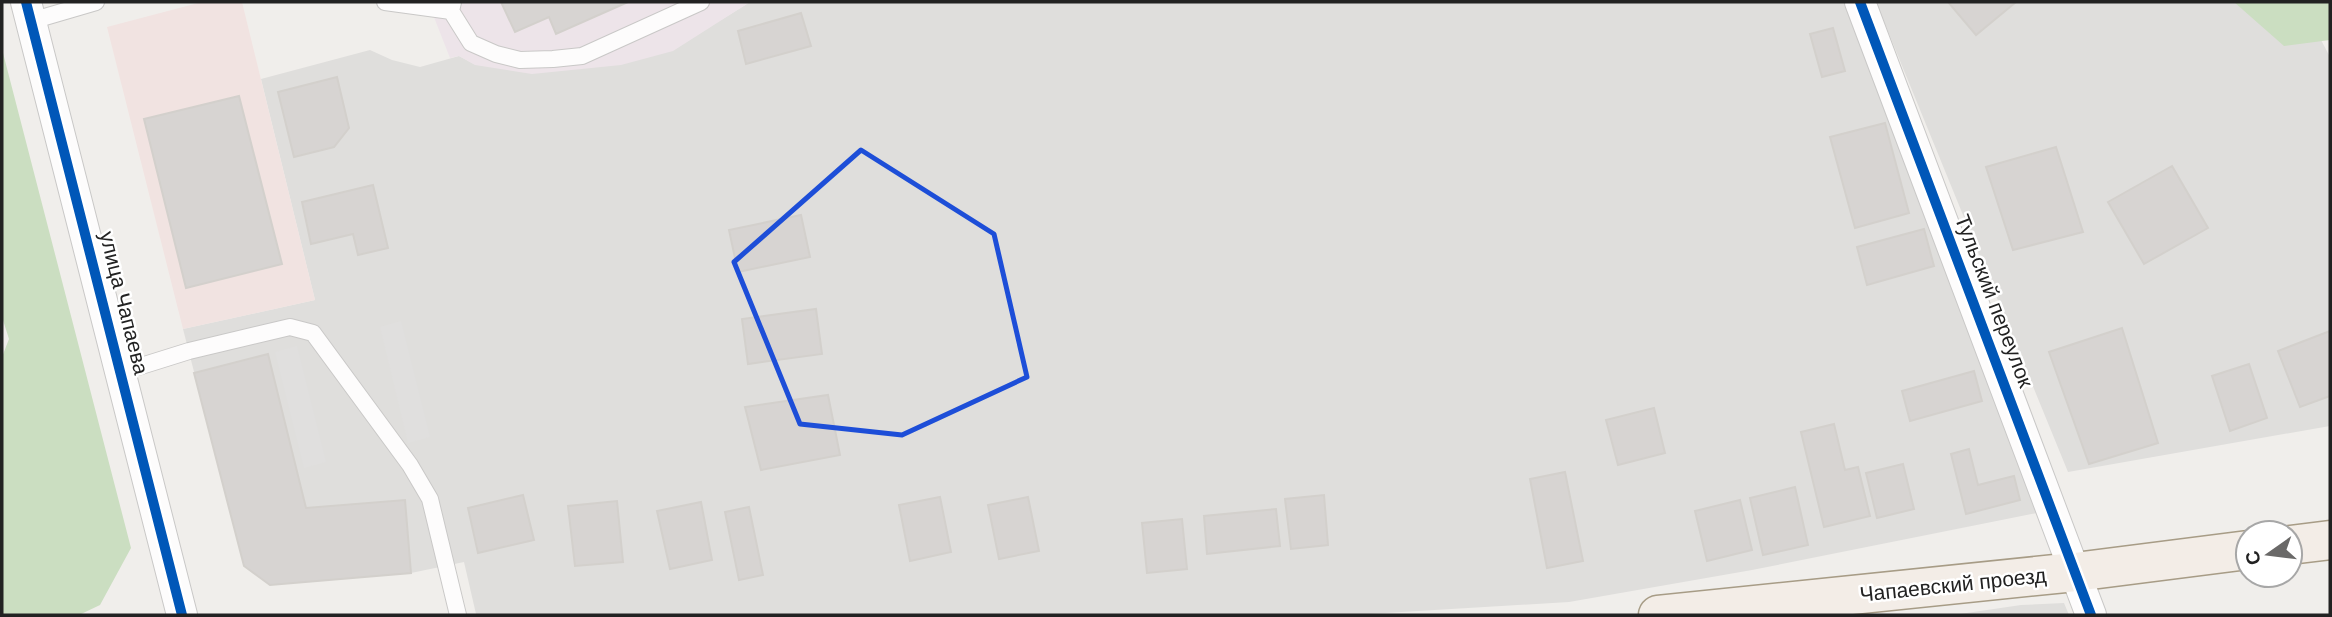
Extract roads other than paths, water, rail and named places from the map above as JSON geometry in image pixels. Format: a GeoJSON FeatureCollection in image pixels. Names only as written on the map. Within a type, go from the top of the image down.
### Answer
{"type":"FeatureCollection","features":[{"type":"Feature","properties":{"kind":"main road"},"geometry":{"type":"LineString","coordinates":[[2304,543],[2330,540]]}},
{"type":"Feature","properties":{"kind":"main road","name":"Чапаевский проезд"},"geometry":{"type":"LineString","coordinates":[[1658,615],[2075,572],[2234,552]]}},
{"type":"Feature","properties":{"kind":"street","name":"Тульский переулок"},"geometry":{"type":"LineString","coordinates":[[1860,2],[2091,615]]}},
{"type":"Feature","properties":{"kind":"street","name":"улица Чапаева"},"geometry":{"type":"LineString","coordinates":[[29,11],[182,615]]}},
{"type":"Feature","properties":{"kind":"lane"},"geometry":{"type":"LineString","coordinates":[[29,11],[96,2]]}},
{"type":"Feature","properties":{"kind":"lane"},"geometry":{"type":"LineString","coordinates":[[385,2],[452,7],[471,43],[496,54],[520,60],[582,56],[701,2]]}},
{"type":"Feature","properties":{"kind":"lane"},"geometry":{"type":"LineString","coordinates":[[121,372],[189,351],[290,327],[313,333],[410,465],[430,499],[458,615]]}}]}
